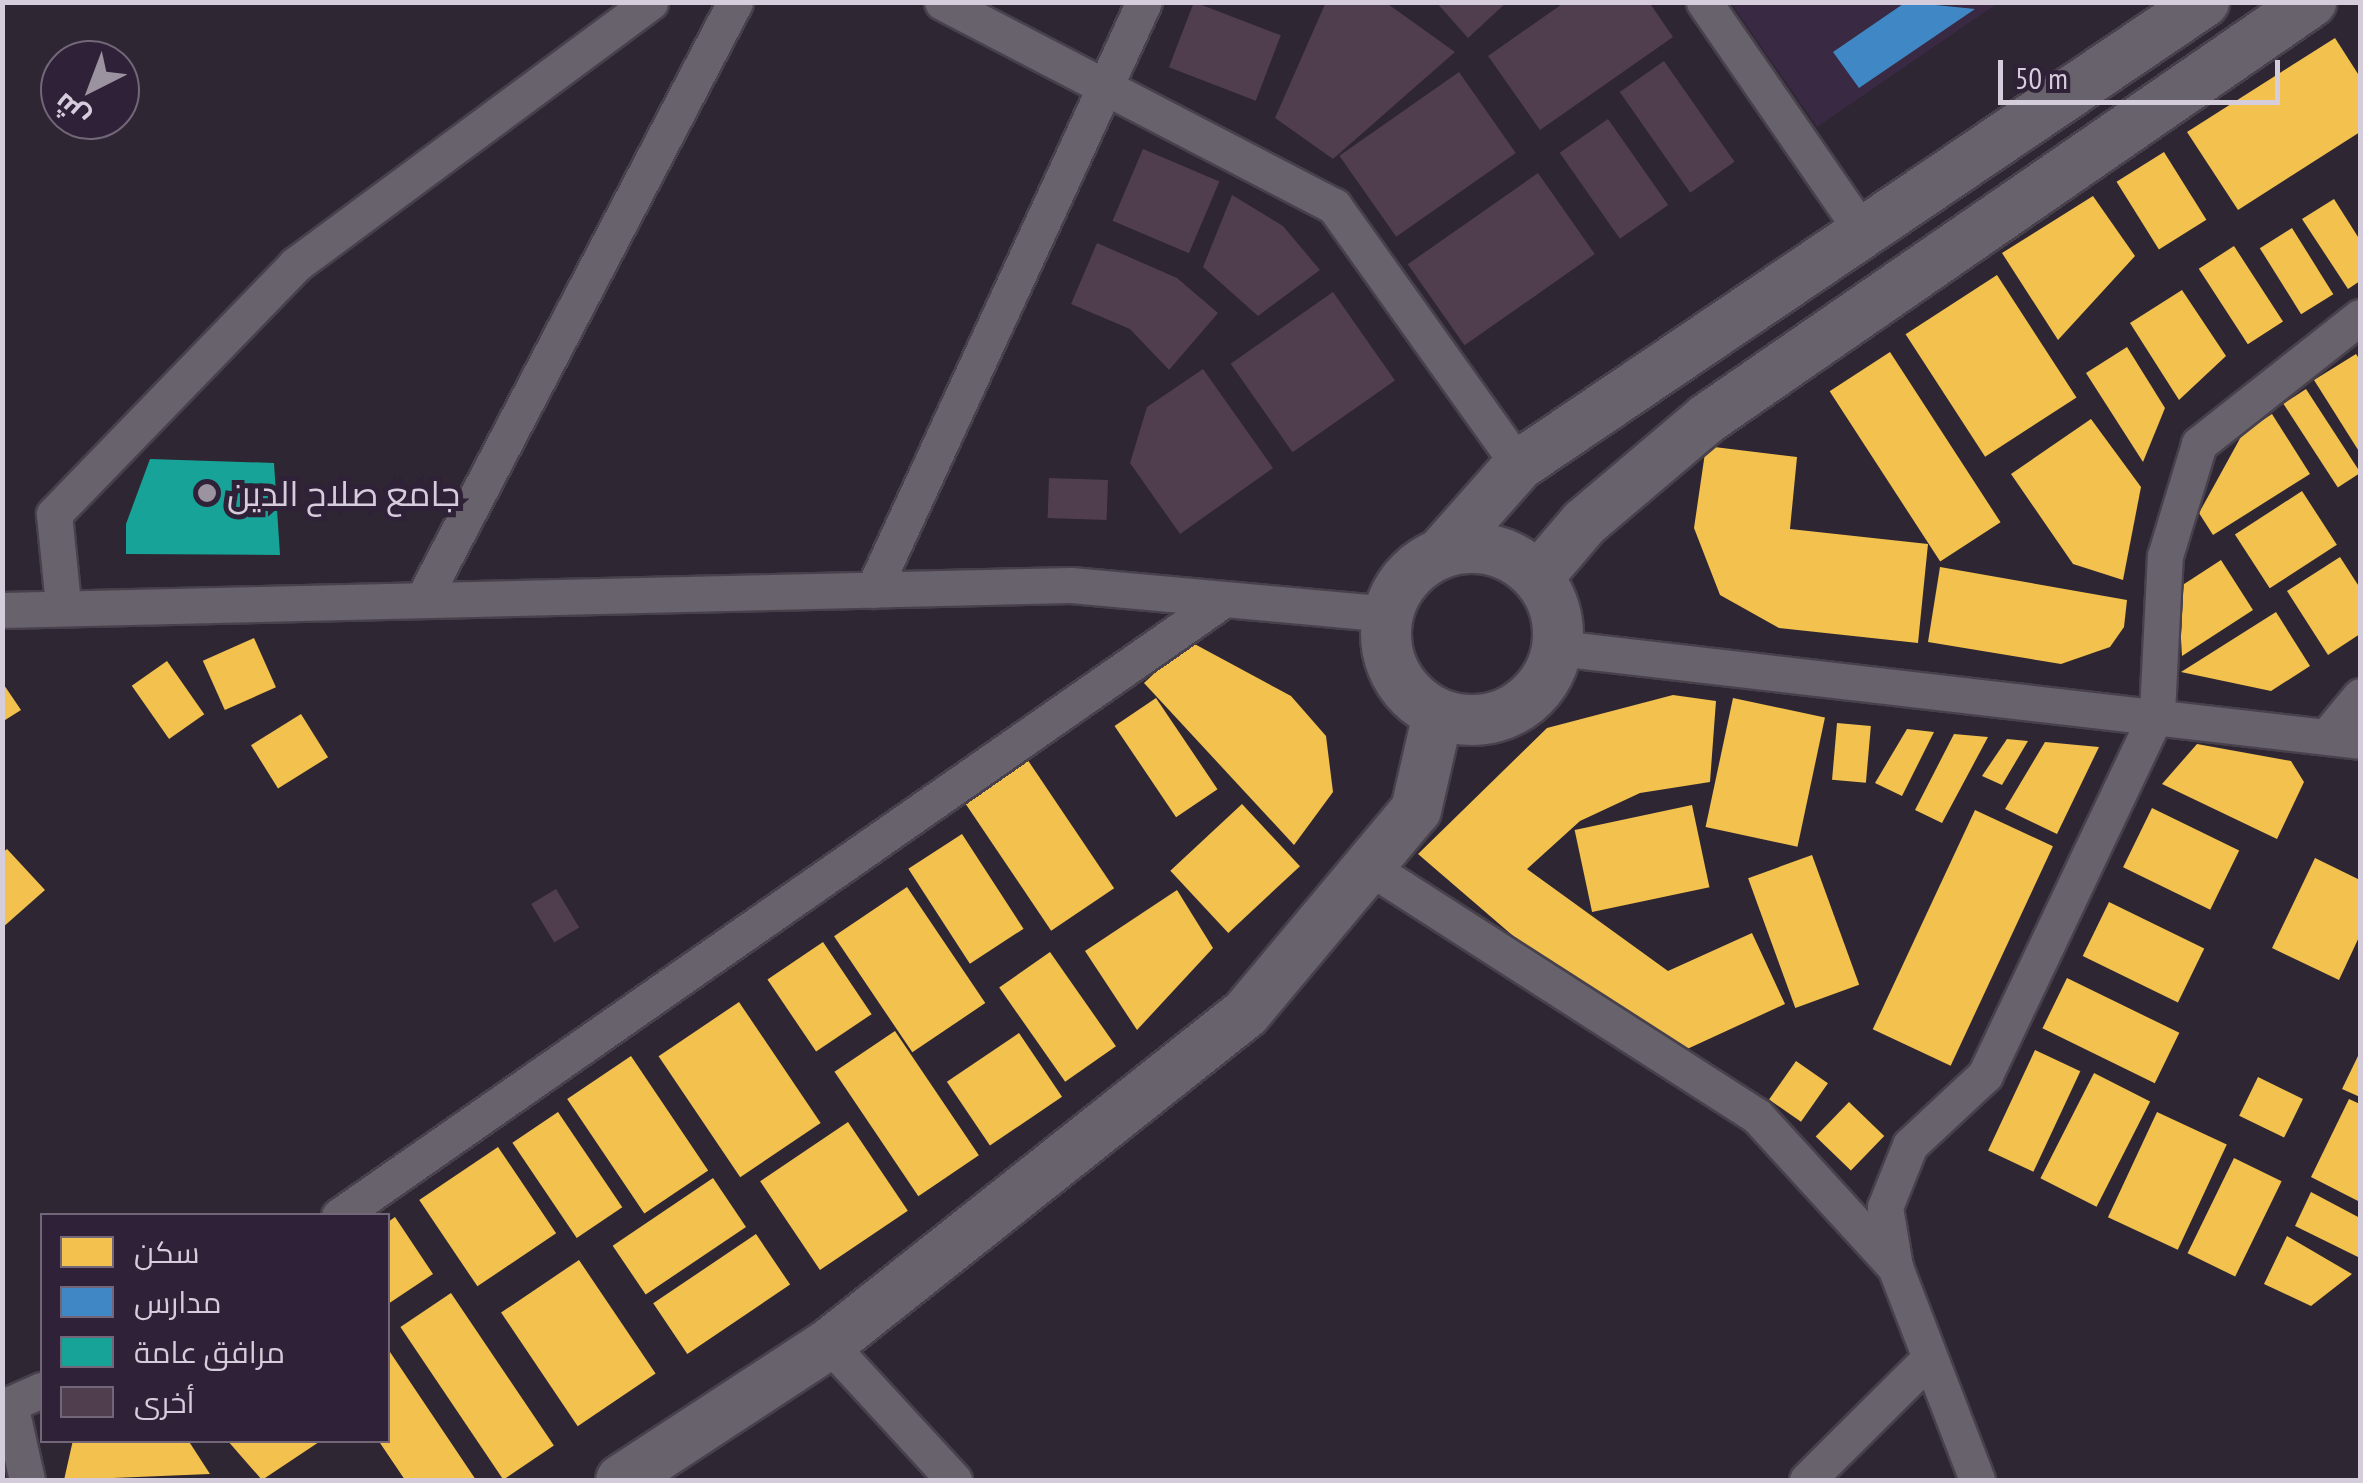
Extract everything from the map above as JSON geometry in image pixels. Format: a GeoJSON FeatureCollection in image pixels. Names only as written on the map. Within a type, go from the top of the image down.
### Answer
{"type":"FeatureCollection","features":[{"type":"Feature","properties":{"kind":"street"},"geometry":{"type":"LineString","coordinates":[[63,604],[54,514],[295,265],[650,2]]}},
{"type":"Feature","properties":{"kind":"street"},"geometry":{"type":"LineString","coordinates":[[424,598],[735,2]]}},
{"type":"Feature","properties":{"kind":"street"},"geometry":{"type":"LineString","coordinates":[[942,2],[1334,206],[1519,465]]}},
{"type":"Feature","properties":{"kind":"street"},"geometry":{"type":"LineString","coordinates":[[873,590],[1144,2]]}},
{"type":"Feature","properties":{"kind":"street"},"geometry":{"type":"LineString","coordinates":[[1704,2],[1865,235]]}},
{"type":"Feature","properties":{"kind":"street"},"geometry":{"type":"LineString","coordinates":[[1442,552],[1477,547],[1538,576],[1556,610],[1558,648],[1550,673],[1514,711],[1463,721],[1438,714],[1394,673],[1386,614],[1417,566],[1442,552],[1519,465],[1865,235],[2204,2]]}},
{"type":"Feature","properties":{"kind":"street"},"geometry":{"type":"LineString","coordinates":[[1538,576],[1584,523],[1708,418],[2311,2]]}},
{"type":"Feature","properties":{"kind":"street"},"geometry":{"type":"LineString","coordinates":[[1977,1480],[1895,1267],[1885,1207],[1910,1145],[1985,1074],[2157,712],[2165,556],[2199,444],[2360,316]]}},
{"type":"Feature","properties":{"kind":"street"},"geometry":{"type":"LineString","coordinates":[[2,610],[63,604],[1071,586],[1386,614]]}},
{"type":"Feature","properties":{"kind":"street"},"geometry":{"type":"LineString","coordinates":[[343,1213],[1223,600]]}},
{"type":"Feature","properties":{"kind":"street"},"geometry":{"type":"LineString","coordinates":[[1558,648],[2157,712],[2344,738],[2360,696]]}},
{"type":"Feature","properties":{"kind":"street"},"geometry":{"type":"LineString","coordinates":[[621,1480],[828,1344],[1246,1013],[1416,810],[1438,714]]}},
{"type":"Feature","properties":{"kind":"street"},"geometry":{"type":"LineString","coordinates":[[1369,866],[1757,1116],[1895,1267]]}},
{"type":"Feature","properties":{"kind":"street"},"geometry":{"type":"LineString","coordinates":[[828,1344],[954,1480]]}},
{"type":"Feature","properties":{"kind":"street"},"geometry":{"type":"LineString","coordinates":[[1808,1480],[1928,1360]]}},
{"type":"Feature","properties":{"kind":"street"},"geometry":{"type":"LineString","coordinates":[[27,1480],[6,1406],[40,1391]]}},
{"type":"Feature","properties":{"kind":"shaded area"},"geometry":{"type":"Polygon","coordinates":[[[1731,3],[1998,3],[1817,127],[1731,3]]]}},
{"type":"Feature","properties":{"kind":"building: سكن"},"geometry":{"type":"Polygon","coordinates":[[[2335,38],[2360,77],[2360,132],[2238,210],[2187,132],[2335,38]]]}},
{"type":"Feature","properties":{"kind":"building: سكن"},"geometry":{"type":"Polygon","coordinates":[[[2164,152],[2206,220],[2159,250],[2117,182],[2164,152]]]}},
{"type":"Feature","properties":{"kind":"building: سكن"},"geometry":{"type":"Polygon","coordinates":[[[2093,196],[2135,256],[2058,340],[2002,253],[2093,196]]]}},
{"type":"Feature","properties":{"kind":"building: سكن"},"geometry":{"type":"Polygon","coordinates":[[[2334,199],[2360,240],[2360,281],[2348,289],[2302,219],[2334,199]]]}},
{"type":"Feature","properties":{"kind":"building: سكن"},"geometry":{"type":"Polygon","coordinates":[[[2292,228],[2333,294],[2301,314],[2260,248],[2292,228]]]}},
{"type":"Feature","properties":{"kind":"building: سكن"},"geometry":{"type":"Polygon","coordinates":[[[2234,246],[2283,321],[2248,344],[2199,269],[2234,246]]]}},
{"type":"Feature","properties":{"kind":"building: سكن"},"geometry":{"type":"Polygon","coordinates":[[[1997,275],[2077,397],[1985,457],[1906,334],[1997,275]]]}},
{"type":"Feature","properties":{"kind":"building: سكن"},"geometry":{"type":"Polygon","coordinates":[[[2182,290],[2226,356],[2179,400],[2130,323],[2182,290]]]}},
{"type":"Feature","properties":{"kind":"building: سكن"},"geometry":{"type":"Polygon","coordinates":[[[2127,347],[2165,408],[2143,462],[2086,373],[2127,347]]]}},
{"type":"Feature","properties":{"kind":"building: سكن"},"geometry":{"type":"Polygon","coordinates":[[[1890,352],[2001,522],[1940,561],[1830,391],[1890,352]]]}},
{"type":"Feature","properties":{"kind":"building: سكن"},"geometry":{"type":"Polygon","coordinates":[[[2356,354],[2360,360],[2360,453],[2314,380],[2356,354]]]}},
{"type":"Feature","properties":{"kind":"building: سكن"},"geometry":{"type":"Polygon","coordinates":[[[2306,389],[2360,472],[2338,488],[2283,404],[2306,389]]]}},
{"type":"Feature","properties":{"kind":"building: سكن"},"geometry":{"type":"Polygon","coordinates":[[[2272,414],[2310,474],[2213,535],[2199,513],[2243,433],[2272,414]]]}},
{"type":"Feature","properties":{"kind":"building: سكن"},"geometry":{"type":"Polygon","coordinates":[[[2091,419],[2141,487],[2123,580],[2073,564],[2011,474],[2091,419]]]}},
{"type":"Feature","properties":{"kind":"building: سكن"},"geometry":{"type":"Polygon","coordinates":[[[1706,446],[1797,457],[1790,529],[1928,544],[1918,643],[1779,628],[1720,595],[1694,528],[1706,446]]]}},
{"type":"Feature","properties":{"kind":"building: سكن"},"geometry":{"type":"Polygon","coordinates":[[[2302,491],[2337,545],[2270,588],[2235,535],[2302,491]]]}},
{"type":"Feature","properties":{"kind":"building: سكن"},"geometry":{"type":"Polygon","coordinates":[[[2340,557],[2360,588],[2360,634],[2328,655],[2287,591],[2340,557]]]}},
{"type":"Feature","properties":{"kind":"building: سكن"},"geometry":{"type":"Polygon","coordinates":[[[2221,560],[2253,610],[2182,656],[2178,588],[2221,560]]]}},
{"type":"Feature","properties":{"kind":"building: سكن"},"geometry":{"type":"Polygon","coordinates":[[[1940,567],[2127,600],[2124,627],[2110,647],[2061,664],[1928,642],[1940,567]]]}},
{"type":"Feature","properties":{"kind":"building: سكن"},"geometry":{"type":"Polygon","coordinates":[[[2276,612],[2310,666],[2271,691],[2181,672],[2276,612]]]}},
{"type":"Feature","properties":{"kind":"building: سكن"},"geometry":{"type":"Polygon","coordinates":[[[254,638],[276,687],[225,710],[203,661],[254,638]]]}},
{"type":"Feature","properties":{"kind":"building: سكن"},"geometry":{"type":"Polygon","coordinates":[[[1189,641],[1291,696],[1326,736],[1333,792],[1294,845],[1144,683],[1189,641]]]}},
{"type":"Feature","properties":{"kind":"building: سكن"},"geometry":{"type":"Polygon","coordinates":[[[167,661],[204,714],[169,739],[132,686],[167,661]]]}},
{"type":"Feature","properties":{"kind":"building: سكن"},"geometry":{"type":"Polygon","coordinates":[[[2,682],[21,710],[2,722],[2,682]]]}},
{"type":"Feature","properties":{"kind":"building: سكن"},"geometry":{"type":"Polygon","coordinates":[[[1673,695],[1716,701],[1710,782],[1640,793],[1580,821],[1527,869],[1668,971],[1752,933],[1785,1004],[1685,1050],[1541,960],[1418,854],[1547,728],[1673,695]]]}},
{"type":"Feature","properties":{"kind":"building: سكن"},"geometry":{"type":"Polygon","coordinates":[[[1156,698],[1218,789],[1176,817],[1115,726],[1156,698]]]}},
{"type":"Feature","properties":{"kind":"building: سكن"},"geometry":{"type":"Polygon","coordinates":[[[1733,698],[1825,718],[1798,847],[1706,827],[1733,698]]]}},
{"type":"Feature","properties":{"kind":"building: سكن"},"geometry":{"type":"Polygon","coordinates":[[[301,714],[328,757],[278,789],[251,745],[301,714]]]}},
{"type":"Feature","properties":{"kind":"building: سكن"},"geometry":{"type":"Polygon","coordinates":[[[1837,723],[1871,726],[1866,783],[1832,780],[1837,723]]]}},
{"type":"Feature","properties":{"kind":"building: سكن"},"geometry":{"type":"Polygon","coordinates":[[[1907,729],[1934,732],[1902,796],[1875,783],[1907,729]]]}},
{"type":"Feature","properties":{"kind":"building: سكن"},"geometry":{"type":"Polygon","coordinates":[[[1954,734],[1988,737],[1942,823],[1915,810],[1954,734]]]}},
{"type":"Feature","properties":{"kind":"building: سكن"},"geometry":{"type":"Polygon","coordinates":[[[2007,739],[2028,741],[2002,785],[1982,776],[2007,739]]]}},
{"type":"Feature","properties":{"kind":"building: سكن"},"geometry":{"type":"Polygon","coordinates":[[[2045,742],[2099,747],[2057,834],[2005,809],[2045,742]]]}},
{"type":"Feature","properties":{"kind":"building: سكن"},"geometry":{"type":"Polygon","coordinates":[[[2197,744],[2291,761],[2304,782],[2277,839],[2162,784],[2197,744]]]}},
{"type":"Feature","properties":{"kind":"building: سكن"},"geometry":{"type":"Polygon","coordinates":[[[1023,753],[1114,888],[1051,931],[960,795],[1023,753]]]}},
{"type":"Feature","properties":{"kind":"building: سكن"},"geometry":{"type":"Polygon","coordinates":[[[1242,804],[1300,866],[1228,933],[1170,871],[1242,804]]]}},
{"type":"Feature","properties":{"kind":"building: سكن"},"geometry":{"type":"Polygon","coordinates":[[[1692,805],[1709,887],[1592,912],[1575,830],[1692,805]]]}},
{"type":"Feature","properties":{"kind":"building: سكن"},"geometry":{"type":"Polygon","coordinates":[[[2152,808],[2239,851],[2210,910],[2123,867],[2152,808]]]}},
{"type":"Feature","properties":{"kind":"building: سكن"},"geometry":{"type":"Polygon","coordinates":[[[1975,810],[2053,846],[1951,1066],[1873,1029],[1975,810]]]}},
{"type":"Feature","properties":{"kind":"building: سكن"},"geometry":{"type":"Polygon","coordinates":[[[962,834],[1024,929],[970,964],[908,869],[962,834]]]}},
{"type":"Feature","properties":{"kind":"building: سكن"},"geometry":{"type":"Polygon","coordinates":[[[7,849],[45,890],[2,928],[2,853],[7,849]]]}},
{"type":"Feature","properties":{"kind":"building: سكن"},"geometry":{"type":"Polygon","coordinates":[[[1812,855],[1859,985],[1795,1008],[1748,878],[1812,855]]]}},
{"type":"Feature","properties":{"kind":"building: سكن"},"geometry":{"type":"Polygon","coordinates":[[[2315,858],[2360,880],[2360,935],[2339,980],[2272,948],[2315,858]]]}},
{"type":"Feature","properties":{"kind":"building: سكن"},"geometry":{"type":"Polygon","coordinates":[[[907,887],[985,1003],[912,1052],[834,936],[907,887]]]}},
{"type":"Feature","properties":{"kind":"building: سكن"},"geometry":{"type":"Polygon","coordinates":[[[1177,890],[1213,948],[1137,1030],[1085,951],[1177,890]]]}},
{"type":"Feature","properties":{"kind":"building: سكن"},"geometry":{"type":"Polygon","coordinates":[[[2109,902],[2204,948],[2178,1002],[2083,956],[2109,902]]]}},
{"type":"Feature","properties":{"kind":"building: سكن"},"geometry":{"type":"Polygon","coordinates":[[[823,942],[872,1014],[816,1052],[767,979],[823,942]]]}},
{"type":"Feature","properties":{"kind":"building: سكن"},"geometry":{"type":"Polygon","coordinates":[[[1050,952],[1116,1046],[1065,1082],[999,988],[1050,952]]]}},
{"type":"Feature","properties":{"kind":"building: سكن"},"geometry":{"type":"Polygon","coordinates":[[[2067,978],[2179,1033],[2155,1083],[2042,1028],[2067,978]]]}},
{"type":"Feature","properties":{"kind":"building: سكن"},"geometry":{"type":"Polygon","coordinates":[[[739,1002],[821,1123],[740,1177],[659,1056],[739,1002]]]}},
{"type":"Feature","properties":{"kind":"building: سكن"},"geometry":{"type":"Polygon","coordinates":[[[895,1031],[979,1155],[918,1196],[834,1072],[895,1031]]]}},
{"type":"Feature","properties":{"kind":"building: سكن"},"geometry":{"type":"Polygon","coordinates":[[[1019,1033],[1062,1097],[990,1145],[947,1082],[1019,1033]]]}},
{"type":"Feature","properties":{"kind":"building: سكن"},"geometry":{"type":"Polygon","coordinates":[[[2035,1050],[2080,1071],[2033,1172],[1988,1151],[2035,1050]]]}},
{"type":"Feature","properties":{"kind":"building: سكن"},"geometry":{"type":"Polygon","coordinates":[[[631,1056],[708,1170],[644,1213],[567,1099],[631,1056]]]}},
{"type":"Feature","properties":{"kind":"building: سكن"},"geometry":{"type":"Polygon","coordinates":[[[2360,1058],[2360,1097],[2342,1089],[2360,1058]]]}},
{"type":"Feature","properties":{"kind":"building: سكن"},"geometry":{"type":"Polygon","coordinates":[[[1796,1061],[1828,1083],[1801,1122],[1769,1100],[1796,1061]]]}},
{"type":"Feature","properties":{"kind":"building: سكن"},"geometry":{"type":"Polygon","coordinates":[[[2094,1073],[2150,1102],[2097,1207],[2040,1178],[2094,1073]]]}},
{"type":"Feature","properties":{"kind":"building: سكن"},"geometry":{"type":"Polygon","coordinates":[[[2258,1077],[2303,1099],[2284,1138],[2239,1116],[2258,1077]]]}},
{"type":"Feature","properties":{"kind":"building: سكن"},"geometry":{"type":"Polygon","coordinates":[[[2349,1099],[2360,1104],[2360,1202],[2311,1177],[2349,1099]]]}},
{"type":"Feature","properties":{"kind":"building: سكن"},"geometry":{"type":"Polygon","coordinates":[[[1849,1102],[1884,1136],[1851,1171],[1816,1137],[1849,1102]]]}},
{"type":"Feature","properties":{"kind":"building: سكن"},"geometry":{"type":"Polygon","coordinates":[[[558,1112],[622,1207],[577,1238],[512,1143],[558,1112]]]}},
{"type":"Feature","properties":{"kind":"building: سكن"},"geometry":{"type":"Polygon","coordinates":[[[2157,1112],[2227,1145],[2178,1250],[2108,1217],[2157,1112]]]}},
{"type":"Feature","properties":{"kind":"building: سكن"},"geometry":{"type":"Polygon","coordinates":[[[848,1122],[908,1211],[820,1270],[760,1181],[848,1122]]]}},
{"type":"Feature","properties":{"kind":"building: سكن"},"geometry":{"type":"Polygon","coordinates":[[[498,1147],[556,1233],[477,1286],[419,1200],[498,1147]]]}},
{"type":"Feature","properties":{"kind":"building: سكن"},"geometry":{"type":"Polygon","coordinates":[[[2234,1158],[2282,1181],[2235,1277],[2188,1253],[2234,1158]]]}},
{"type":"Feature","properties":{"kind":"building: سكن"},"geometry":{"type":"Polygon","coordinates":[[[713,1178],[746,1227],[646,1295],[613,1246],[713,1178]]]}},
{"type":"Feature","properties":{"kind":"building: سكن"},"geometry":{"type":"Polygon","coordinates":[[[2311,1192],[2360,1218],[2360,1258],[2295,1226],[2311,1192]]]}},
{"type":"Feature","properties":{"kind":"building: سكن"},"geometry":{"type":"Polygon","coordinates":[[[395,1217],[433,1274],[390,1303],[390,1221],[395,1217]]]}},
{"type":"Feature","properties":{"kind":"building: سكن"},"geometry":{"type":"Polygon","coordinates":[[[756,1234],[790,1285],[687,1354],[653,1303],[756,1234]]]}},
{"type":"Feature","properties":{"kind":"building: سكن"},"geometry":{"type":"Polygon","coordinates":[[[2287,1236],[2352,1274],[2311,1306],[2264,1284],[2287,1236]]]}},
{"type":"Feature","properties":{"kind":"building: سكن"},"geometry":{"type":"Polygon","coordinates":[[[579,1260],[656,1374],[578,1426],[501,1313],[579,1260]]]}},
{"type":"Feature","properties":{"kind":"building: سكن"},"geometry":{"type":"Polygon","coordinates":[[[451,1293],[554,1446],[503,1480],[400,1327],[451,1293]]]}},
{"type":"Feature","properties":{"kind":"building: سكن"},"geometry":{"type":"Polygon","coordinates":[[[390,1352],[476,1480],[405,1480],[380,1443],[390,1443],[390,1352]]]}},
{"type":"Feature","properties":{"kind":"building: سكن"},"geometry":{"type":"Polygon","coordinates":[[[72,1443],[190,1443],[210,1474],[64,1480],[72,1443]]]}},
{"type":"Feature","properties":{"kind":"building: سكن"},"geometry":{"type":"Polygon","coordinates":[[[230,1443],[318,1443],[262,1480],[230,1443]]]}},
{"type":"Feature","properties":{"kind":"building: مدارس"},"geometry":{"type":"Polygon","coordinates":[[[1906,2],[1975,9],[1859,88],[1833,52],[1906,2]]]}},
{"type":"Feature","properties":{"kind":"building: مرافق عامة","name":"جامع صلاح الدين"},"geometry":{"type":"Polygon","coordinates":[[[150,459],[274,463],[280,555],[126,554],[126,524],[150,459]]]}},
{"type":"Feature","properties":{"kind":"building: أخرى"},"geometry":{"type":"Polygon","coordinates":[[[1194,2],[1281,35],[1256,101],[1169,67],[1194,2]]]}},
{"type":"Feature","properties":{"kind":"building: أخرى"},"geometry":{"type":"Polygon","coordinates":[[[1326,2],[1385,2],[1455,52],[1333,159],[1275,118],[1326,2]]]}},
{"type":"Feature","properties":{"kind":"building: أخرى"},"geometry":{"type":"Polygon","coordinates":[[[1436,2],[1507,2],[1468,38],[1436,2]]]}},
{"type":"Feature","properties":{"kind":"building: أخرى"},"geometry":{"type":"Polygon","coordinates":[[[1565,2],[1649,2],[1673,37],[1540,130],[1488,56],[1565,2]]]}},
{"type":"Feature","properties":{"kind":"building: أخرى"},"geometry":{"type":"Polygon","coordinates":[[[1664,61],[1735,162],[1690,193],[1620,92],[1664,61]]]}},
{"type":"Feature","properties":{"kind":"building: أخرى"},"geometry":{"type":"Polygon","coordinates":[[[1459,72],[1516,153],[1396,237],[1339,156],[1459,72]]]}},
{"type":"Feature","properties":{"kind":"building: أخرى"},"geometry":{"type":"Polygon","coordinates":[[[1608,119],[1668,205],[1620,239],[1560,153],[1608,119]]]}},
{"type":"Feature","properties":{"kind":"building: أخرى"},"geometry":{"type":"Polygon","coordinates":[[[1143,149],[1219,181],[1189,253],[1113,221],[1143,149]]]}},
{"type":"Feature","properties":{"kind":"building: أخرى"},"geometry":{"type":"Polygon","coordinates":[[[1538,173],[1595,254],[1465,345],[1408,264],[1538,173]]]}},
{"type":"Feature","properties":{"kind":"building: أخرى"},"geometry":{"type":"Polygon","coordinates":[[[1232,195],[1283,226],[1320,270],[1258,316],[1203,267],[1232,195]]]}},
{"type":"Feature","properties":{"kind":"building: أخرى"},"geometry":{"type":"Polygon","coordinates":[[[1097,243],[1177,278],[1218,313],[1169,370],[1130,329],[1071,304],[1097,243]]]}},
{"type":"Feature","properties":{"kind":"building: أخرى"},"geometry":{"type":"Polygon","coordinates":[[[1333,292],[1395,380],[1293,452],[1231,364],[1333,292]]]}},
{"type":"Feature","properties":{"kind":"building: أخرى"},"geometry":{"type":"Polygon","coordinates":[[[1203,369],[1273,468],[1180,534],[1130,463],[1147,407],[1203,369]]]}},
{"type":"Feature","properties":{"kind":"building: أخرى"},"geometry":{"type":"Polygon","coordinates":[[[1049,478],[1108,480],[1107,520],[1048,518],[1049,478]]]}},
{"type":"Feature","properties":{"kind":"building: أخرى"},"geometry":{"type":"Polygon","coordinates":[[[556,889],[579,928],[554,943],[531,904],[556,889]]]}},
{"type":"Feature","properties":{"kind":"place","name":"جامع صلاح الدين"},"geometry":{"type":"Point","coordinates":[207,493]}}]}
